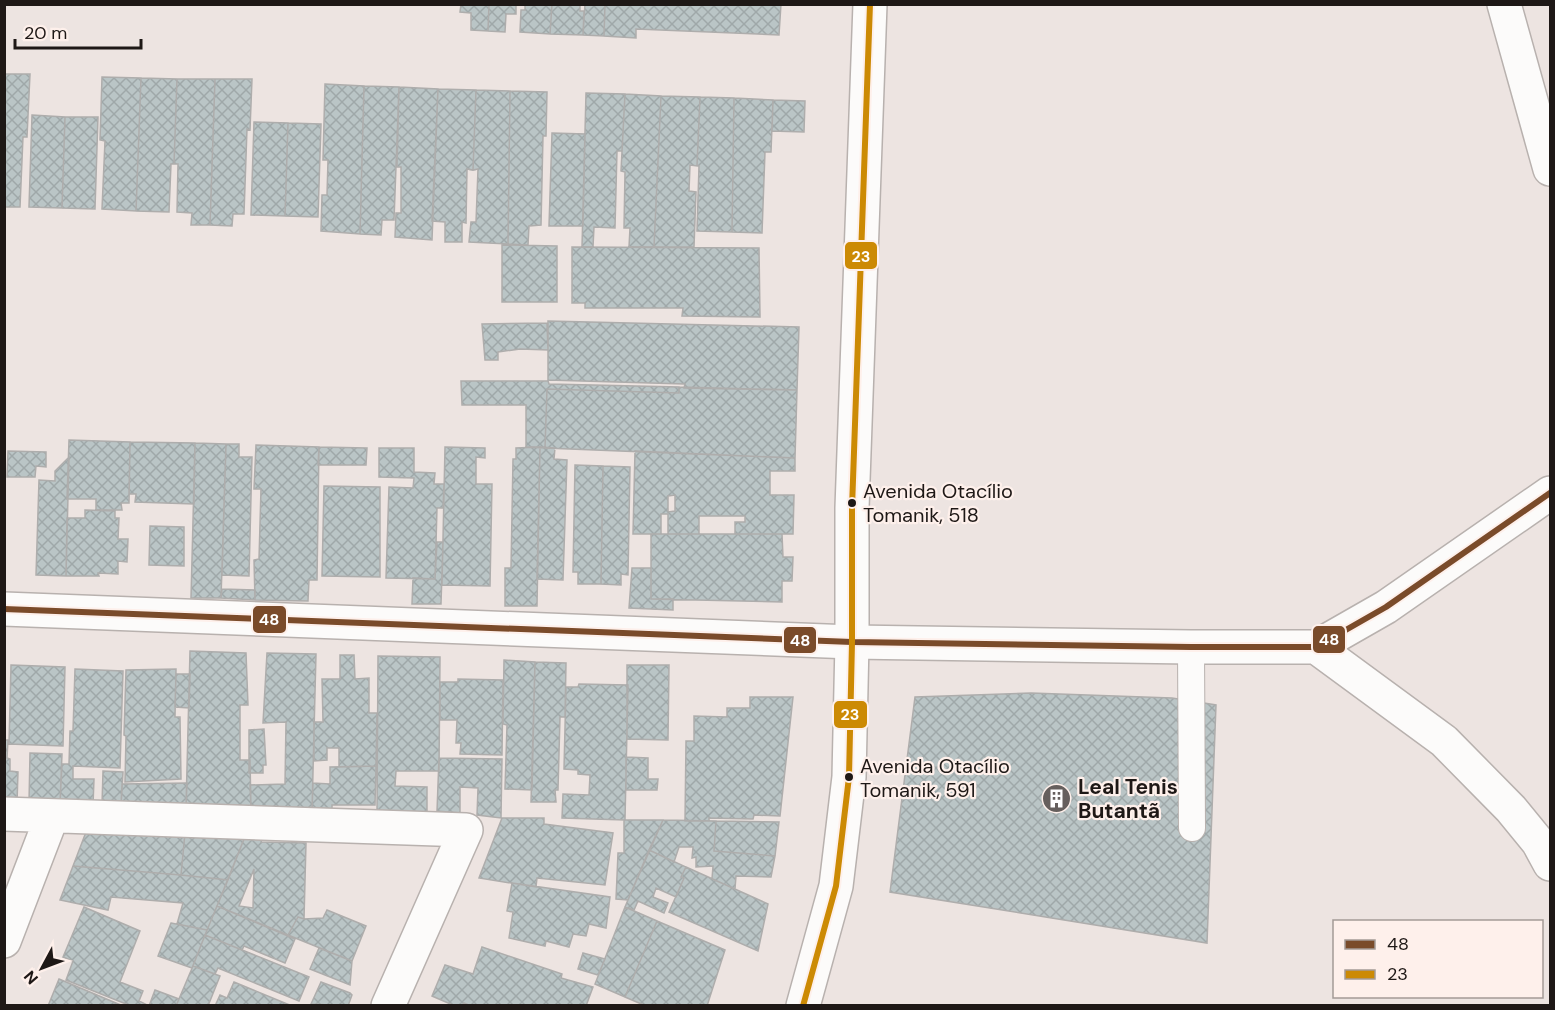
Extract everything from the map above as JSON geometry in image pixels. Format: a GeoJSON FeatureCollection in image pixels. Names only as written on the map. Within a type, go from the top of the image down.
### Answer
{"type":"FeatureCollection","features":[{"type":"Feature","properties":{"kind":"street"},"geometry":{"type":"LineString","coordinates":[[803,1005],[836,886],[849,777],[852,508],[870,4]]}},
{"type":"Feature","properties":{"kind":"street"},"geometry":{"type":"LineString","coordinates":[[1504,4],[1551,168]]}},
{"type":"Feature","properties":{"kind":"street"},"geometry":{"type":"LineString","coordinates":[[4,609],[852,642],[1191,648],[1316,647],[1386,607],[1551,494]]}},
{"type":"Feature","properties":{"kind":"street"},"geometry":{"type":"LineString","coordinates":[[1316,647],[1444,741],[1511,809],[1538,842],[1551,864]]}},
{"type":"Feature","properties":{"kind":"street"},"geometry":{"type":"LineString","coordinates":[[4,814],[466,830],[388,1005]]}},
{"type":"Feature","properties":{"kind":"street"},"geometry":{"type":"LineString","coordinates":[[4,941],[52,816]]}},
{"type":"Feature","properties":{"kind":"lane"},"geometry":{"type":"LineString","coordinates":[[1191,648],[1192,828]]}},
{"type":"Feature","properties":{"kind":"building"},"geometry":{"type":"Polygon","coordinates":[[[461,4],[489,4],[488,31],[471,30],[471,13],[460,12],[461,4]]]}},
{"type":"Feature","properties":{"kind":"building"},"geometry":{"type":"Polygon","coordinates":[[[489,4],[516,4],[516,14],[506,14],[505,32],[488,31],[489,4]]]}},
{"type":"Feature","properties":{"kind":"building"},"geometry":{"type":"Polygon","coordinates":[[[525,4],[552,4],[550,34],[520,32],[521,10],[525,10],[525,4]]]}},
{"type":"Feature","properties":{"kind":"building"},"geometry":{"type":"Polygon","coordinates":[[[552,4],[580,4],[580,11],[584,11],[583,35],[550,34],[552,4]]]}},
{"type":"Feature","properties":{"kind":"building"},"geometry":{"type":"Polygon","coordinates":[[[585,4],[605,4],[604,36],[583,35],[585,4]]]}},
{"type":"Feature","properties":{"kind":"building"},"geometry":{"type":"Polygon","coordinates":[[[605,4],[781,4],[779,35],[636,29],[636,38],[604,36],[605,4]]]}},
{"type":"Feature","properties":{"kind":"building"},"geometry":{"type":"Polygon","coordinates":[[[4,74],[30,74],[27,137],[23,137],[20,207],[4,207],[4,74]]]}},
{"type":"Feature","properties":{"kind":"building"},"geometry":{"type":"Polygon","coordinates":[[[102,77],[141,78],[136,211],[102,209],[105,141],[100,140],[102,77]]]}},
{"type":"Feature","properties":{"kind":"building"},"geometry":{"type":"Polygon","coordinates":[[[141,78],[177,79],[174,164],[171,164],[169,212],[136,211],[141,78]]]}},
{"type":"Feature","properties":{"kind":"building"},"geometry":{"type":"Polygon","coordinates":[[[177,79],[215,79],[210,225],[191,225],[192,213],[177,212],[178,164],[174,164],[177,79]]]}},
{"type":"Feature","properties":{"kind":"building"},"geometry":{"type":"Polygon","coordinates":[[[215,79],[252,79],[250,130],[247,129],[244,214],[233,214],[232,226],[210,225],[215,79]]]}},
{"type":"Feature","properties":{"kind":"building"},"geometry":{"type":"Polygon","coordinates":[[[325,84],[364,86],[360,234],[321,231],[322,195],[327,195],[328,160],[323,160],[325,84]]]}},
{"type":"Feature","properties":{"kind":"building"},"geometry":{"type":"Polygon","coordinates":[[[364,86],[399,87],[394,220],[382,220],[381,235],[360,234],[364,86]]]}},
{"type":"Feature","properties":{"kind":"building"},"geometry":{"type":"Polygon","coordinates":[[[399,87],[438,89],[432,240],[395,237],[396,213],[401,213],[401,167],[397,167],[399,87]]]}},
{"type":"Feature","properties":{"kind":"building"},"geometry":{"type":"Polygon","coordinates":[[[438,89],[476,90],[473,170],[467,169],[466,223],[462,222],[462,242],[445,242],[445,222],[432,221],[438,89]]]}},
{"type":"Feature","properties":{"kind":"building"},"geometry":{"type":"Polygon","coordinates":[[[476,90],[510,91],[508,244],[469,242],[471,222],[476,222],[478,169],[473,170],[476,90]]]}},
{"type":"Feature","properties":{"kind":"building"},"geometry":{"type":"Polygon","coordinates":[[[510,91],[547,92],[546,136],[543,136],[541,225],[529,226],[528,245],[508,244],[510,91]]]}},
{"type":"Feature","properties":{"kind":"building"},"geometry":{"type":"Polygon","coordinates":[[[586,93],[625,94],[622,151],[617,151],[615,228],[594,227],[593,247],[582,247],[586,93]]]}},
{"type":"Feature","properties":{"kind":"building"},"geometry":{"type":"Polygon","coordinates":[[[625,94],[661,96],[654,247],[629,247],[630,228],[624,228],[625,172],[621,171],[625,94]]]}},
{"type":"Feature","properties":{"kind":"building"},"geometry":{"type":"Polygon","coordinates":[[[661,96],[700,97],[697,166],[690,165],[689,191],[696,192],[694,247],[654,247],[661,96]]]}},
{"type":"Feature","properties":{"kind":"building"},"geometry":{"type":"Polygon","coordinates":[[[700,97],[734,98],[732,232],[697,231],[700,97]]]}},
{"type":"Feature","properties":{"kind":"building"},"geometry":{"type":"Polygon","coordinates":[[[734,98],[773,100],[771,152],[765,152],[762,233],[732,232],[734,98]]]}},
{"type":"Feature","properties":{"kind":"building"},"geometry":{"type":"Polygon","coordinates":[[[773,100],[805,101],[804,132],[772,131],[773,100]]]}},
{"type":"Feature","properties":{"kind":"building"},"geometry":{"type":"Polygon","coordinates":[[[32,115],[65,117],[62,208],[29,207],[32,115]]]}},
{"type":"Feature","properties":{"kind":"building"},"geometry":{"type":"Polygon","coordinates":[[[65,117],[98,117],[95,209],[62,208],[65,117]]]}},
{"type":"Feature","properties":{"kind":"building"},"geometry":{"type":"Polygon","coordinates":[[[254,122],[288,123],[285,216],[251,215],[254,122]]]}},
{"type":"Feature","properties":{"kind":"building"},"geometry":{"type":"Polygon","coordinates":[[[288,123],[321,124],[318,217],[285,216],[288,123]]]}},
{"type":"Feature","properties":{"kind":"building"},"geometry":{"type":"Polygon","coordinates":[[[552,133],[585,134],[583,226],[549,226],[552,133]]]}},
{"type":"Feature","properties":{"kind":"building"},"geometry":{"type":"Polygon","coordinates":[[[502,245],[557,246],[557,302],[502,302],[502,245]]]}},
{"type":"Feature","properties":{"kind":"building"},"geometry":{"type":"Polygon","coordinates":[[[572,247],[759,248],[760,317],[682,316],[683,308],[585,308],[585,303],[572,303],[572,247]]]}},
{"type":"Feature","properties":{"kind":"building"},"geometry":{"type":"Polygon","coordinates":[[[548,321],[799,327],[797,390],[684,388],[685,384],[548,380],[548,321]]]}},
{"type":"Feature","properties":{"kind":"building"},"geometry":{"type":"Polygon","coordinates":[[[547,323],[548,350],[520,349],[498,352],[498,360],[485,360],[482,324],[547,323]]]}},
{"type":"Feature","properties":{"kind":"building"},"geometry":{"type":"Polygon","coordinates":[[[461,381],[548,381],[549,384],[679,387],[679,393],[547,389],[545,448],[526,447],[526,405],[462,405],[461,381]]]}},
{"type":"Feature","properties":{"kind":"building"},"geometry":{"type":"Polygon","coordinates":[[[679,387],[797,390],[795,458],[545,448],[547,389],[679,393],[679,387]]]}},
{"type":"Feature","properties":{"kind":"building"},"geometry":{"type":"Polygon","coordinates":[[[69,440],[130,442],[129,503],[121,503],[122,510],[96,510],[96,499],[67,499],[69,440]]]}},
{"type":"Feature","properties":{"kind":"building"},"geometry":{"type":"Polygon","coordinates":[[[130,442],[195,443],[194,504],[135,502],[136,494],[129,494],[130,442]]]}},
{"type":"Feature","properties":{"kind":"building"},"geometry":{"type":"Polygon","coordinates":[[[195,443],[226,444],[221,598],[191,598],[195,443]]]}},
{"type":"Feature","properties":{"kind":"building"},"geometry":{"type":"Polygon","coordinates":[[[226,444],[239,444],[239,457],[252,457],[249,576],[222,575],[226,444]]]}},
{"type":"Feature","properties":{"kind":"building"},"geometry":{"type":"Polygon","coordinates":[[[256,445],[319,447],[317,580],[309,580],[308,601],[255,600],[254,560],[259,559],[261,489],[254,489],[256,445]]]}},
{"type":"Feature","properties":{"kind":"building"},"geometry":{"type":"Polygon","coordinates":[[[319,447],[367,448],[366,465],[318,465],[319,447]]]}},
{"type":"Feature","properties":{"kind":"building"},"geometry":{"type":"Polygon","coordinates":[[[445,447],[485,448],[485,458],[476,457],[476,484],[492,484],[490,586],[442,585],[445,447]]]}},
{"type":"Feature","properties":{"kind":"building"},"geometry":{"type":"Polygon","coordinates":[[[540,447],[537,606],[505,606],[505,568],[511,568],[513,459],[516,459],[516,448],[540,447]]]}},
{"type":"Feature","properties":{"kind":"building"},"geometry":{"type":"Polygon","coordinates":[[[540,447],[555,448],[554,459],[567,460],[563,580],[537,579],[540,447]]]}},
{"type":"Feature","properties":{"kind":"building"},"geometry":{"type":"Polygon","coordinates":[[[379,448],[414,448],[414,472],[435,473],[434,484],[444,484],[443,508],[437,508],[435,579],[386,578],[389,487],[413,488],[414,478],[379,477],[379,448]]]}},
{"type":"Feature","properties":{"kind":"building"},"geometry":{"type":"Polygon","coordinates":[[[8,451],[46,452],[46,467],[36,466],[35,477],[7,477],[8,451]]]}},
{"type":"Feature","properties":{"kind":"building"},"geometry":{"type":"Polygon","coordinates":[[[635,451],[795,458],[795,471],[770,471],[770,495],[794,495],[793,534],[735,534],[735,522],[745,522],[745,516],[699,516],[699,534],[668,534],[668,514],[661,514],[661,534],[633,534],[635,451]],[[675,495],[668,496],[668,512],[675,511],[675,495]]]}},
{"type":"Feature","properties":{"kind":"building"},"geometry":{"type":"Polygon","coordinates":[[[69,457],[66,576],[36,575],[39,480],[55,481],[55,471],[69,457]]]}},
{"type":"Feature","properties":{"kind":"building"},"geometry":{"type":"Polygon","coordinates":[[[575,465],[603,466],[601,584],[578,584],[578,572],[573,572],[575,465]]]}},
{"type":"Feature","properties":{"kind":"building"},"geometry":{"type":"Polygon","coordinates":[[[603,466],[630,467],[628,575],[621,574],[621,585],[601,584],[603,466]]]}},
{"type":"Feature","properties":{"kind":"building"},"geometry":{"type":"Polygon","coordinates":[[[324,486],[380,487],[380,577],[322,576],[324,486]]]}},
{"type":"Feature","properties":{"kind":"building"},"geometry":{"type":"Polygon","coordinates":[[[85,510],[115,511],[115,518],[119,518],[118,539],[128,539],[127,562],[118,561],[118,574],[66,576],[67,518],[85,518],[85,510]]]}},
{"type":"Feature","properties":{"kind":"building"},"geometry":{"type":"Polygon","coordinates":[[[150,526],[184,527],[184,566],[149,565],[150,526]]]}},
{"type":"Feature","properties":{"kind":"building"},"geometry":{"type":"Polygon","coordinates":[[[651,534],[782,534],[783,557],[793,557],[792,581],[782,581],[782,602],[651,599],[651,534]]]}},
{"type":"Feature","properties":{"kind":"building"},"geometry":{"type":"Polygon","coordinates":[[[437,542],[443,542],[441,604],[412,604],[413,578],[435,579],[437,542]]]}},
{"type":"Feature","properties":{"kind":"building"},"geometry":{"type":"Polygon","coordinates":[[[632,568],[651,568],[651,599],[673,599],[673,610],[629,608],[632,568]]]}},
{"type":"Feature","properties":{"kind":"building"},"geometry":{"type":"Polygon","coordinates":[[[222,589],[255,590],[255,600],[221,598],[222,589]]]}},
{"type":"Feature","properties":{"kind":"building"},"geometry":{"type":"Polygon","coordinates":[[[190,651],[246,653],[248,705],[240,705],[240,760],[250,760],[251,809],[186,807],[190,651]]]}},
{"type":"Feature","properties":{"kind":"building"},"geometry":{"type":"Polygon","coordinates":[[[267,653],[316,654],[312,811],[251,809],[250,785],[285,784],[286,722],[263,723],[267,653]]]}},
{"type":"Feature","properties":{"kind":"building"},"geometry":{"type":"Polygon","coordinates":[[[340,655],[354,655],[355,679],[369,678],[369,713],[377,713],[376,766],[339,767],[339,748],[327,748],[327,760],[314,761],[314,722],[323,722],[322,679],[340,679],[340,655]]]}},
{"type":"Feature","properties":{"kind":"building"},"geometry":{"type":"Polygon","coordinates":[[[378,656],[440,657],[439,771],[396,771],[395,786],[427,787],[427,813],[377,814],[378,656]]]}},
{"type":"Feature","properties":{"kind":"building"},"geometry":{"type":"Polygon","coordinates":[[[504,660],[535,662],[532,790],[505,789],[507,725],[503,724],[504,660]]]}},
{"type":"Feature","properties":{"kind":"building"},"geometry":{"type":"Polygon","coordinates":[[[535,662],[566,663],[565,717],[560,717],[556,802],[531,802],[535,662]]]}},
{"type":"Feature","properties":{"kind":"building"},"geometry":{"type":"Polygon","coordinates":[[[11,665],[65,667],[63,746],[9,744],[11,665]]]}},
{"type":"Feature","properties":{"kind":"building"},"geometry":{"type":"Polygon","coordinates":[[[627,665],[669,665],[668,740],[627,739],[627,665]]]}},
{"type":"Feature","properties":{"kind":"building"},"geometry":{"type":"Polygon","coordinates":[[[75,669],[123,671],[120,768],[73,766],[73,779],[94,779],[93,805],[60,804],[62,764],[69,764],[70,731],[73,731],[75,669]]]}},
{"type":"Feature","properties":{"kind":"building"},"geometry":{"type":"Polygon","coordinates":[[[176,669],[175,717],[180,717],[181,779],[125,782],[126,670],[176,669]]]}},
{"type":"Feature","properties":{"kind":"building"},"geometry":{"type":"Polygon","coordinates":[[[176,674],[190,674],[189,708],[175,707],[176,674]]]}},
{"type":"Feature","properties":{"kind":"building"},"geometry":{"type":"Polygon","coordinates":[[[458,679],[503,680],[502,755],[460,754],[461,743],[456,743],[457,720],[440,720],[440,682],[458,682],[458,679]]]}},
{"type":"Feature","properties":{"kind":"building"},"geometry":{"type":"Polygon","coordinates":[[[579,684],[628,685],[625,820],[562,818],[563,794],[589,795],[590,775],[578,774],[578,770],[564,769],[566,687],[578,687],[579,684]]]}},
{"type":"Feature","properties":{"kind":"building","name":"Leal Tenis Butantã"},"geometry":{"type":"Polygon","coordinates":[[[1031,693],[1172,698],[1216,705],[1207,943],[890,892],[915,697],[1031,693]]]}},
{"type":"Feature","properties":{"kind":"building"},"geometry":{"type":"Polygon","coordinates":[[[750,697],[793,697],[780,816],[754,815],[753,819],[709,818],[709,821],[685,821],[686,741],[694,741],[694,716],[727,717],[727,708],[750,708],[750,697]]]}},
{"type":"Feature","properties":{"kind":"building"},"geometry":{"type":"Polygon","coordinates":[[[264,729],[266,765],[263,765],[263,773],[249,773],[249,730],[264,729]]]}},
{"type":"Feature","properties":{"kind":"building"},"geometry":{"type":"Polygon","coordinates":[[[4,740],[8,740],[7,758],[10,759],[10,771],[18,772],[17,803],[4,803],[4,740]]]}},
{"type":"Feature","properties":{"kind":"building"},"geometry":{"type":"Polygon","coordinates":[[[30,753],[62,754],[60,804],[29,803],[30,753]]]}},
{"type":"Feature","properties":{"kind":"building"},"geometry":{"type":"Polygon","coordinates":[[[626,757],[648,758],[648,779],[658,779],[657,790],[626,790],[626,757]]]}},
{"type":"Feature","properties":{"kind":"building"},"geometry":{"type":"Polygon","coordinates":[[[439,758],[502,759],[501,818],[477,815],[478,788],[460,787],[460,813],[437,811],[439,758]]]}},
{"type":"Feature","properties":{"kind":"building"},"geometry":{"type":"Polygon","coordinates":[[[376,766],[375,805],[332,805],[332,811],[312,811],[313,783],[330,784],[330,767],[376,766]]]}},
{"type":"Feature","properties":{"kind":"building"},"geometry":{"type":"Polygon","coordinates":[[[103,771],[123,772],[121,806],[102,805],[103,771]]]}},
{"type":"Feature","properties":{"kind":"building"},"geometry":{"type":"Polygon","coordinates":[[[187,783],[186,807],[121,806],[122,784],[187,783]]]}},
{"type":"Feature","properties":{"kind":"building"},"geometry":{"type":"Polygon","coordinates":[[[502,818],[544,818],[544,824],[613,833],[605,885],[537,878],[536,887],[479,878],[502,818]]]}},
{"type":"Feature","properties":{"kind":"building"},"geometry":{"type":"Polygon","coordinates":[[[624,820],[663,820],[628,900],[616,899],[618,853],[624,853],[624,820]]]}},
{"type":"Feature","properties":{"kind":"building"},"geometry":{"type":"Polygon","coordinates":[[[663,820],[716,821],[714,851],[775,856],[771,877],[736,876],[735,889],[712,879],[713,866],[696,867],[696,857],[692,858],[693,847],[679,847],[674,862],[649,850],[663,820]]]}},
{"type":"Feature","properties":{"kind":"building"},"geometry":{"type":"Polygon","coordinates":[[[716,821],[779,822],[775,856],[714,851],[716,821]]]}},
{"type":"Feature","properties":{"kind":"building"},"geometry":{"type":"Polygon","coordinates":[[[86,832],[185,833],[181,875],[73,866],[86,832]]]}},
{"type":"Feature","properties":{"kind":"building"},"geometry":{"type":"Polygon","coordinates":[[[185,833],[246,834],[228,880],[181,875],[185,833]]]}},
{"type":"Feature","properties":{"kind":"building"},"geometry":{"type":"Polygon","coordinates":[[[246,834],[264,834],[261,842],[306,843],[304,919],[298,917],[288,935],[217,906],[246,834]],[[254,869],[239,906],[253,908],[254,869]]]}},
{"type":"Feature","properties":{"kind":"building"},"geometry":{"type":"Polygon","coordinates":[[[649,850],[686,867],[676,897],[656,888],[653,897],[668,903],[664,913],[638,901],[634,910],[625,907],[649,850]]]}},
{"type":"Feature","properties":{"kind":"building"},"geometry":{"type":"Polygon","coordinates":[[[73,866],[228,880],[207,930],[177,924],[183,903],[111,897],[108,910],[60,900],[73,866]]]}},
{"type":"Feature","properties":{"kind":"building"},"geometry":{"type":"Polygon","coordinates":[[[686,867],[768,904],[758,951],[669,912],[684,878],[681,877],[686,867]]]}},
{"type":"Feature","properties":{"kind":"building"},"geometry":{"type":"Polygon","coordinates":[[[512,883],[610,897],[606,928],[589,924],[586,936],[573,934],[569,947],[546,941],[545,946],[509,938],[513,912],[507,911],[512,883]]]}},
{"type":"Feature","properties":{"kind":"building"},"geometry":{"type":"Polygon","coordinates":[[[217,906],[295,939],[285,963],[244,946],[242,950],[205,935],[217,906]]]}},
{"type":"Feature","properties":{"kind":"building"},"geometry":{"type":"Polygon","coordinates":[[[84,907],[140,931],[120,982],[143,991],[139,1001],[149,1006],[131,1006],[66,980],[73,961],[63,957],[84,907]]]}},
{"type":"Feature","properties":{"kind":"building"},"geometry":{"type":"Polygon","coordinates":[[[625,907],[657,921],[625,997],[595,984],[625,907]]]}},
{"type":"Feature","properties":{"kind":"building"},"geometry":{"type":"Polygon","coordinates":[[[327,910],[366,926],[352,961],[288,935],[298,917],[323,918],[327,910]]]}},
{"type":"Feature","properties":{"kind":"building"},"geometry":{"type":"Polygon","coordinates":[[[657,921],[725,950],[707,1006],[646,1006],[625,997],[657,921]]]}},
{"type":"Feature","properties":{"kind":"building"},"geometry":{"type":"Polygon","coordinates":[[[171,923],[207,930],[192,968],[158,956],[171,923]]]}},
{"type":"Feature","properties":{"kind":"building"},"geometry":{"type":"Polygon","coordinates":[[[205,935],[309,977],[299,1001],[218,968],[215,974],[193,966],[205,935]]]}},
{"type":"Feature","properties":{"kind":"building"},"geometry":{"type":"Polygon","coordinates":[[[482,947],[562,974],[561,978],[593,987],[586,1006],[471,1006],[464,1003],[462,1006],[455,1006],[432,996],[445,965],[473,974],[482,947]]]}},
{"type":"Feature","properties":{"kind":"building"},"geometry":{"type":"Polygon","coordinates":[[[319,948],[352,961],[350,985],[310,969],[319,948]]]}},
{"type":"Feature","properties":{"kind":"building"},"geometry":{"type":"Polygon","coordinates":[[[583,953],[605,959],[598,975],[578,969],[583,953]]]}},
{"type":"Feature","properties":{"kind":"building"},"geometry":{"type":"Polygon","coordinates":[[[193,966],[220,976],[208,1006],[176,1006],[193,966]]]}},
{"type":"Feature","properties":{"kind":"building"},"geometry":{"type":"Polygon","coordinates":[[[59,979],[123,1006],[48,1006],[59,979]]]}},
{"type":"Feature","properties":{"kind":"building"},"geometry":{"type":"Polygon","coordinates":[[[234,982],[292,1006],[215,1006],[220,995],[227,998],[234,982]]]}},
{"type":"Feature","properties":{"kind":"building"},"geometry":{"type":"Polygon","coordinates":[[[321,982],[350,993],[352,995],[348,1006],[311,1004],[321,982]]]}},
{"type":"Feature","properties":{"kind":"building"},"geometry":{"type":"Polygon","coordinates":[[[155,990],[179,999],[176,1006],[149,1006],[155,990]]]}},
{"type":"Feature","properties":{"kind":"transit line","name":"23"},"geometry":{"type":"LineString","coordinates":[[803,1006],[836,886],[849,777],[852,508],[870,4]]}},
{"type":"Feature","properties":{"kind":"transit line","name":"48"},"geometry":{"type":"LineString","coordinates":[[4,609],[852,642],[1316,647],[1386,607],[1550,493]]}},
{"type":"Feature","properties":{"kind":"place","name":"Avenida Otacílio Tomanik, 518"},"geometry":{"type":"Point","coordinates":[852,503]}},
{"type":"Feature","properties":{"kind":"place","name":"Avenida Otacílio Tomanik, 591"},"geometry":{"type":"Point","coordinates":[849,777]}},
{"type":"Feature","properties":{"kind":"place","name":"Leal Tenis Butantã"},"geometry":{"type":"Point","coordinates":[1057,799]}}]}
